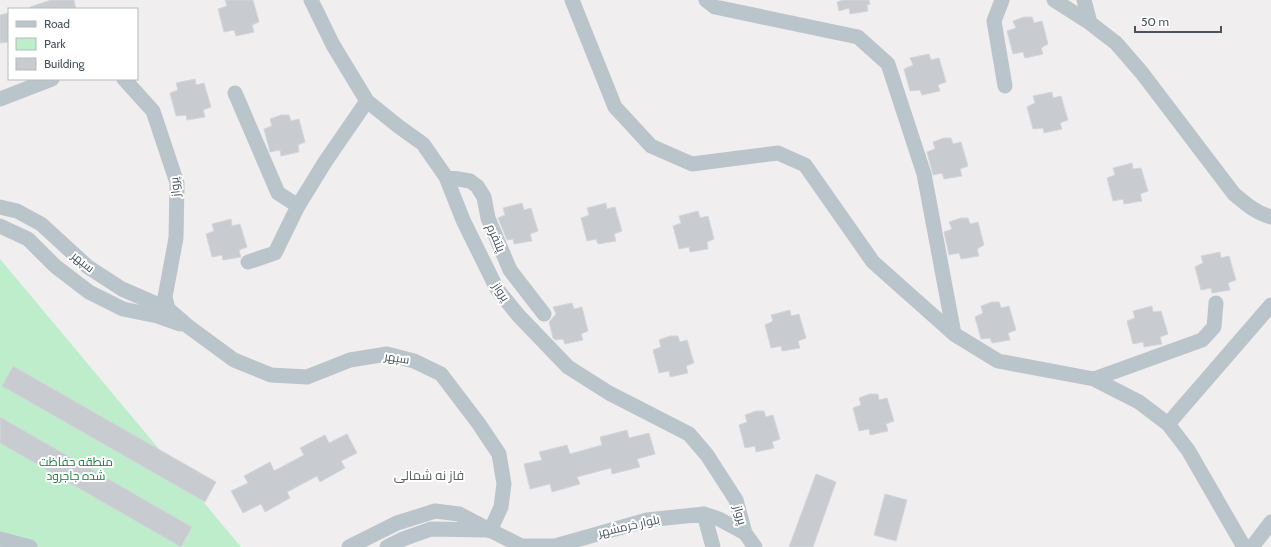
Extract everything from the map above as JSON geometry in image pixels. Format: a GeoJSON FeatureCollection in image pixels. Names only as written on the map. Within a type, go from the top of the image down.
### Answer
{"type":"FeatureCollection","features":[{"type":"Feature","properties":{"kind":"street","name":"پرواز"},"geometry":{"type":"LineString","coordinates":[[311,0],[333,45],[367,101],[423,144],[446,177],[464,220],[497,288],[518,315],[568,367],[609,393],[689,434],[707,455],[736,500],[745,533]]}},
{"type":"Feature","properties":{"kind":"street"},"geometry":{"type":"LineString","coordinates":[[572,0],[615,107],[651,146],[692,164],[778,153],[805,165],[873,262],[954,334],[998,361],[1094,379],[1139,402],[1168,424],[1188,450],[1244,547]]}},
{"type":"Feature","properties":{"kind":"street"},"geometry":{"type":"LineString","coordinates":[[706,0],[715,7],[858,37],[888,64],[924,174],[954,334]]}},
{"type":"Feature","properties":{"kind":"street"},"geometry":{"type":"LineString","coordinates":[[1002,0],[994,21],[1005,86]]}},
{"type":"Feature","properties":{"kind":"street"},"geometry":{"type":"LineString","coordinates":[[1054,0],[1090,23],[1116,43],[1142,73],[1234,194],[1249,207],[1261,214],[1271,217]]}},
{"type":"Feature","properties":{"kind":"street"},"geometry":{"type":"LineString","coordinates":[[1084,0],[1090,23]]}},
{"type":"Feature","properties":{"kind":"street"},"geometry":{"type":"LineString","coordinates":[[0,99],[49,80]]}},
{"type":"Feature","properties":{"kind":"street","name":"پرواز"},"geometry":{"type":"LineString","coordinates":[[125,80],[153,111],[177,183],[176,238],[165,297],[168,308]]}},
{"type":"Feature","properties":{"kind":"street"},"geometry":{"type":"LineString","coordinates":[[235,93],[278,193],[298,206]]}},
{"type":"Feature","properties":{"kind":"street"},"geometry":{"type":"LineString","coordinates":[[248,262],[274,253],[298,206],[325,162],[367,101]]}},
{"type":"Feature","properties":{"kind":"street","name":"پلتفرم"},"geometry":{"type":"LineString","coordinates":[[446,177],[470,181],[477,186],[484,197],[488,218],[510,270],[544,314]]}},
{"type":"Feature","properties":{"kind":"street","name":"سپهر"},"geometry":{"type":"LineString","coordinates":[[0,207],[17,211],[41,224],[88,268],[122,289],[168,308],[188,327],[234,360],[271,375],[307,376],[350,360],[387,354],[414,361],[441,374],[479,424],[499,454],[504,484],[501,507],[490,531]]}},
{"type":"Feature","properties":{"kind":"street","name":"سپهر"},"geometry":{"type":"LineString","coordinates":[[0,226],[28,239],[55,266],[89,292],[123,309],[157,316],[188,327]]}},
{"type":"Feature","properties":{"kind":"street"},"geometry":{"type":"LineString","coordinates":[[1094,379],[1202,340],[1214,327],[1216,303]]}},
{"type":"Feature","properties":{"kind":"street"},"geometry":{"type":"LineString","coordinates":[[1168,424],[1271,305]]}},
{"type":"Feature","properties":{"kind":"street","name":"بلوار خرمشهر"},"geometry":{"type":"LineString","coordinates":[[349,547],[397,523],[436,511],[459,514],[521,546],[555,546],[647,520],[704,514],[719,518],[745,533]]}},
{"type":"Feature","properties":{"kind":"street"},"geometry":{"type":"LineString","coordinates":[[704,514],[713,547]]}},
{"type":"Feature","properties":{"kind":"street"},"geometry":{"type":"LineString","coordinates":[[1252,547],[1271,522]]}},
{"type":"Feature","properties":{"kind":"street","name":"بلوار خرمشهر"},"geometry":{"type":"LineString","coordinates":[[387,547],[402,539],[431,529],[490,531]]}},
{"type":"Feature","properties":{"kind":"street"},"geometry":{"type":"LineString","coordinates":[[745,533],[755,547]]}},
{"type":"Feature","properties":{"kind":"street"},"geometry":{"type":"LineString","coordinates":[[0,539],[30,547]]}},
{"type":"Feature","properties":{"kind":"green space","name":"منطقه حفاظت شده جاجرود"},"geometry":{"type":"Polygon","coordinates":[[[0,259],[241,547],[0,547],[0,259]]]}},
{"type":"Feature","properties":{"kind":"building"},"geometry":{"type":"Polygon","coordinates":[[[51,0],[74,0],[76,8],[30,8],[51,0]]]}},
{"type":"Feature","properties":{"kind":"building"},"geometry":{"type":"Polygon","coordinates":[[[225,0],[253,0],[259,22],[252,25],[254,32],[236,36],[234,30],[224,32],[218,9],[227,6],[225,0]]]}},
{"type":"Feature","properties":{"kind":"building"},"geometry":{"type":"Polygon","coordinates":[[[843,0],[869,0],[870,4],[867,5],[868,11],[850,14],[849,8],[839,11],[837,2],[843,0]]]}},
{"type":"Feature","properties":{"kind":"building"},"geometry":{"type":"Polygon","coordinates":[[[8,13],[8,42],[0,43],[0,15],[8,13]]]}},
{"type":"Feature","properties":{"kind":"building"},"geometry":{"type":"Polygon","coordinates":[[[1024,17],[1032,17],[1034,23],[1042,21],[1048,44],[1041,48],[1043,54],[1025,58],[1023,52],[1013,54],[1007,31],[1016,28],[1013,21],[1024,17]]]}},
{"type":"Feature","properties":{"kind":"building"},"geometry":{"type":"Polygon","coordinates":[[[929,54],[931,60],[939,58],[946,82],[938,85],[940,91],[922,95],[920,90],[910,91],[904,69],[913,65],[910,58],[929,54]]]}},
{"type":"Feature","properties":{"kind":"building"},"geometry":{"type":"Polygon","coordinates":[[[195,79],[196,85],[204,83],[211,107],[203,110],[205,117],[187,120],[186,115],[176,116],[170,93],[178,90],[176,83],[195,79]]]}},
{"type":"Feature","properties":{"kind":"building"},"geometry":{"type":"Polygon","coordinates":[[[1052,92],[1053,98],[1061,96],[1068,120],[1060,123],[1062,129],[1044,133],[1043,128],[1033,129],[1027,107],[1035,103],[1033,96],[1052,92]]]}},
{"type":"Feature","properties":{"kind":"building"},"geometry":{"type":"Polygon","coordinates":[[[281,115],[289,115],[291,121],[299,119],[305,142],[298,145],[299,152],[281,156],[280,150],[270,152],[264,129],[272,126],[270,119],[281,115]]]}},
{"type":"Feature","properties":{"kind":"building"},"geometry":{"type":"Polygon","coordinates":[[[944,138],[951,138],[953,144],[961,142],[968,166],[960,169],[962,176],[944,179],[942,173],[933,175],[927,152],[935,149],[933,142],[944,138]]]}},
{"type":"Feature","properties":{"kind":"building"},"geometry":{"type":"Polygon","coordinates":[[[1132,163],[1133,169],[1141,168],[1148,191],[1140,194],[1142,201],[1124,204],[1123,199],[1113,201],[1107,178],[1115,175],[1113,168],[1132,163]]]}},
{"type":"Feature","properties":{"kind":"building"},"geometry":{"type":"Polygon","coordinates":[[[522,203],[524,210],[531,208],[538,231],[530,234],[532,241],[514,244],[513,239],[507,240],[498,218],[505,215],[503,208],[522,203]]]}},
{"type":"Feature","properties":{"kind":"building"},"geometry":{"type":"Polygon","coordinates":[[[606,203],[607,209],[615,207],[622,231],[614,234],[616,241],[598,244],[596,239],[587,241],[581,218],[589,215],[587,208],[606,203]]]}},
{"type":"Feature","properties":{"kind":"building"},"geometry":{"type":"Polygon","coordinates":[[[698,211],[700,218],[708,216],[714,239],[707,242],[708,249],[690,252],[689,247],[679,249],[673,226],[681,223],[679,216],[698,211]]]}},
{"type":"Feature","properties":{"kind":"building"},"geometry":{"type":"Polygon","coordinates":[[[961,218],[968,218],[970,224],[978,222],[984,245],[977,249],[979,256],[961,259],[959,253],[949,255],[944,232],[952,229],[949,222],[961,218]]]}},
{"type":"Feature","properties":{"kind":"building"},"geometry":{"type":"Polygon","coordinates":[[[231,219],[232,226],[240,224],[247,247],[239,250],[241,257],[223,260],[222,255],[212,257],[206,234],[214,231],[212,224],[231,219]]]}},
{"type":"Feature","properties":{"kind":"building"},"geometry":{"type":"Polygon","coordinates":[[[1220,252],[1221,258],[1229,256],[1236,280],[1228,283],[1230,290],[1212,293],[1211,288],[1201,290],[1195,267],[1203,263],[1201,256],[1220,252]]]}},
{"type":"Feature","properties":{"kind":"building"},"geometry":{"type":"Polygon","coordinates":[[[992,302],[999,302],[1001,308],[1009,306],[1016,330],[1008,333],[1010,340],[992,343],[990,338],[981,339],[975,317],[983,313],[981,306],[992,302]]]}},
{"type":"Feature","properties":{"kind":"building"},"geometry":{"type":"Polygon","coordinates":[[[572,303],[574,309],[582,307],[588,331],[581,334],[583,340],[565,344],[563,339],[555,340],[553,338],[549,322],[556,314],[553,307],[572,303]]]}},
{"type":"Feature","properties":{"kind":"building"},"geometry":{"type":"Polygon","coordinates":[[[1152,306],[1153,312],[1161,311],[1168,334],[1160,337],[1162,344],[1144,347],[1143,342],[1133,344],[1127,321],[1135,318],[1133,311],[1152,306]]]}},
{"type":"Feature","properties":{"kind":"building"},"geometry":{"type":"Polygon","coordinates":[[[790,310],[791,316],[799,314],[806,338],[798,341],[800,348],[782,351],[781,346],[771,348],[765,325],[773,321],[771,315],[790,310]]]}},
{"type":"Feature","properties":{"kind":"building"},"geometry":{"type":"Polygon","coordinates":[[[670,336],[678,336],[680,342],[687,340],[694,363],[686,366],[688,373],[670,377],[669,371],[659,373],[653,350],[661,347],[659,340],[670,336]]]}},
{"type":"Feature","properties":{"kind":"building"},"geometry":{"type":"Polygon","coordinates":[[[13,366],[216,482],[205,502],[2,386],[13,366]]]}},
{"type":"Feature","properties":{"kind":"building"},"geometry":{"type":"Polygon","coordinates":[[[870,394],[878,394],[879,400],[887,398],[894,421],[886,424],[888,431],[870,435],[869,429],[859,431],[853,408],[861,405],[859,398],[870,394]]]}},
{"type":"Feature","properties":{"kind":"building"},"geometry":{"type":"Polygon","coordinates":[[[756,411],[764,411],[766,417],[773,415],[780,439],[772,442],[774,448],[756,452],[755,446],[745,448],[739,425],[747,422],[745,415],[756,411]]]}},
{"type":"Feature","properties":{"kind":"building"},"geometry":{"type":"Polygon","coordinates":[[[0,417],[192,527],[181,547],[0,443],[0,417]]]}},
{"type":"Feature","properties":{"kind":"building"},"geometry":{"type":"Polygon","coordinates":[[[627,430],[629,438],[649,433],[655,454],[637,459],[640,467],[612,474],[611,468],[577,477],[580,484],[552,492],[550,484],[530,489],[524,464],[542,460],[539,452],[567,445],[570,454],[602,445],[600,437],[627,430]]]}},
{"type":"Feature","properties":{"kind":"building"},"geometry":{"type":"Polygon","coordinates":[[[347,434],[357,453],[341,461],[345,468],[320,482],[317,476],[287,492],[290,498],[265,512],[261,504],[243,513],[231,491],[248,483],[244,476],[270,462],[274,471],[304,455],[300,448],[325,435],[329,443],[347,434]]]}},
{"type":"Feature","properties":{"kind":"building"},"geometry":{"type":"Polygon","coordinates":[[[816,474],[836,482],[813,547],[789,547],[816,474]]]}},
{"type":"Feature","properties":{"kind":"building"},"geometry":{"type":"Polygon","coordinates":[[[885,494],[907,500],[896,541],[874,535],[885,494]]]}},
{"type":"Feature","properties":{"kind":"district","name":"فاز نه شمالی"},"geometry":{"type":"Point","coordinates":[429,475]}}]}
